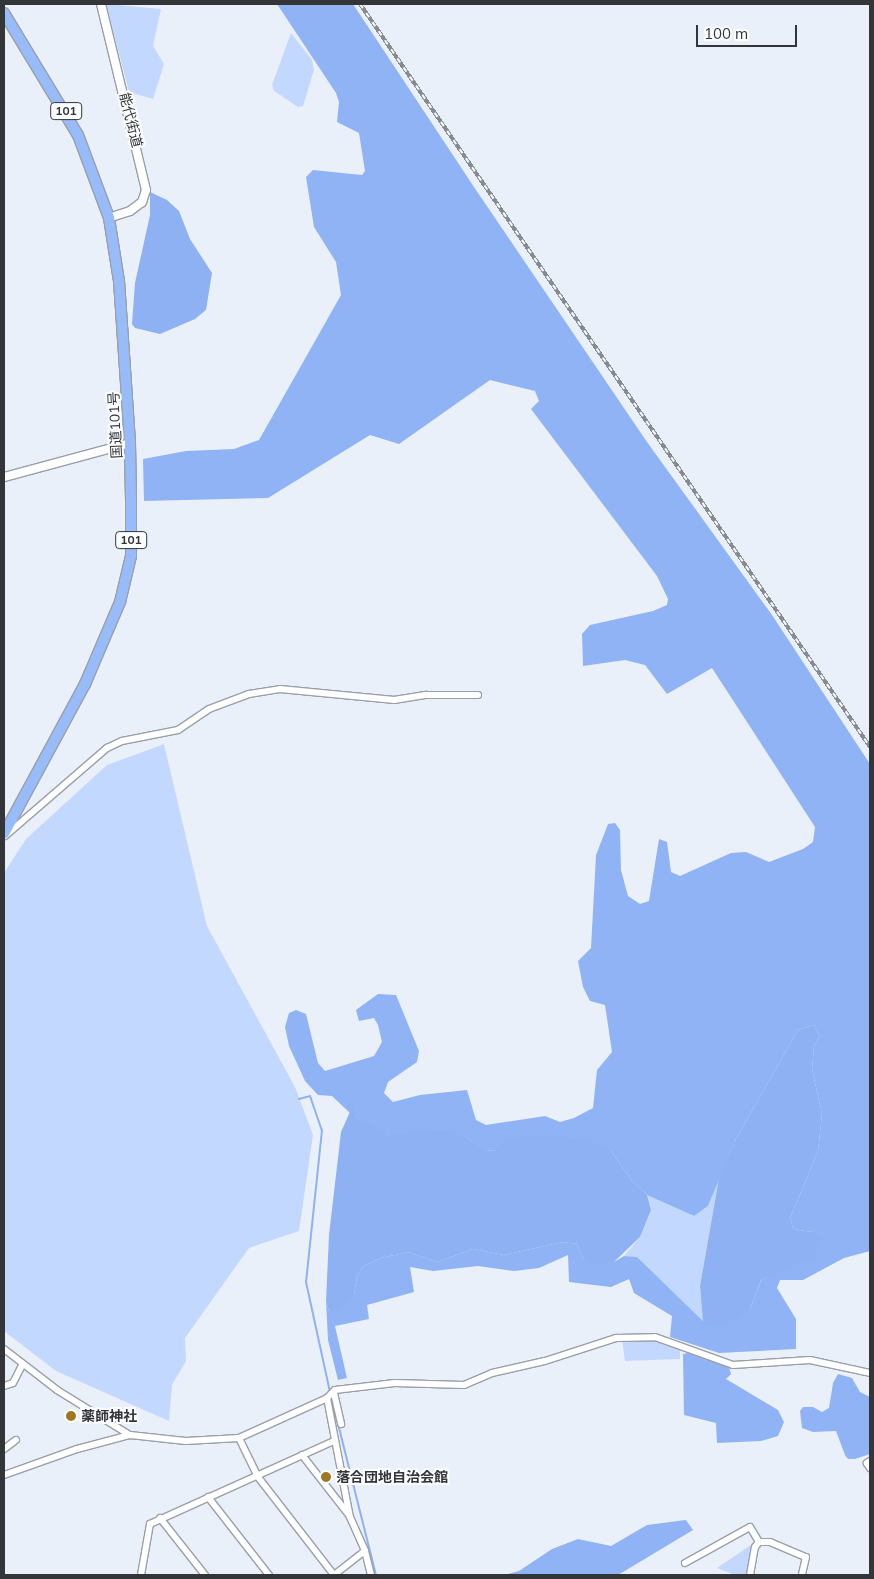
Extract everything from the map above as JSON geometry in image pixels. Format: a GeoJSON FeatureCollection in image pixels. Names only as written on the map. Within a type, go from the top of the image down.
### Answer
{"type":"FeatureCollection","features":[{"type":"Feature","properties":{"kind":"highway","name":"国道101号"},"geometry":{"type":"LineString","coordinates":[[4,13],[49,82],[78,135],[109,218],[119,282],[130,443],[131,556],[120,602],[85,684],[4,835]]}},
{"type":"Feature","properties":{"kind":"street","name":"能代街道"},"geometry":{"type":"LineString","coordinates":[[101,4],[146,190],[142,202],[130,210],[109,218]]}},
{"type":"Feature","properties":{"kind":"street"},"geometry":{"type":"LineString","coordinates":[[4,476],[130,443]]}},
{"type":"Feature","properties":{"kind":"street"},"geometry":{"type":"LineString","coordinates":[[4,835],[107,748],[122,741],[178,730],[209,709],[249,694],[280,689],[394,700],[427,695],[478,695]]}},
{"type":"Feature","properties":{"kind":"street"},"geometry":{"type":"LineString","coordinates":[[4,1475],[78,1449],[130,1436],[186,1441],[239,1438],[327,1398],[334,1392],[361,1385],[395,1383],[464,1384],[492,1373],[545,1361],[616,1338],[634,1336],[655,1337],[733,1365],[810,1360],[870,1373]]}},
{"type":"Feature","properties":{"kind":"street"},"geometry":{"type":"LineString","coordinates":[[4,1349],[22,1365],[130,1436]]}},
{"type":"Feature","properties":{"kind":"street"},"geometry":{"type":"LineString","coordinates":[[4,1386],[13,1383],[22,1365]]}},
{"type":"Feature","properties":{"kind":"street"},"geometry":{"type":"LineString","coordinates":[[334,1392],[341,1424]]}},
{"type":"Feature","properties":{"kind":"street"},"geometry":{"type":"LineString","coordinates":[[327,1398],[350,1517],[365,1551],[371,1575]]}},
{"type":"Feature","properties":{"kind":"street"},"geometry":{"type":"LineString","coordinates":[[239,1438],[258,1476],[334,1575],[365,1551]]}},
{"type":"Feature","properties":{"kind":"street"},"geometry":{"type":"LineString","coordinates":[[4,1449],[16,1440]]}},
{"type":"Feature","properties":{"kind":"street"},"geometry":{"type":"LineString","coordinates":[[143,1574],[150,1524],[334,1442]]}},
{"type":"Feature","properties":{"kind":"street"},"geometry":{"type":"LineString","coordinates":[[302,1455],[350,1517]]}},
{"type":"Feature","properties":{"kind":"street"},"geometry":{"type":"LineString","coordinates":[[870,1462],[867,1463],[870,1468]]}},
{"type":"Feature","properties":{"kind":"street"},"geometry":{"type":"LineString","coordinates":[[208,1497],[269,1575]]}},
{"type":"Feature","properties":{"kind":"street"},"geometry":{"type":"LineString","coordinates":[[160,1518],[205,1575]]}},
{"type":"Feature","properties":{"kind":"street"},"geometry":{"type":"LineString","coordinates":[[685,1563],[750,1527],[758,1542]]}},
{"type":"Feature","properties":{"kind":"street"},"geometry":{"type":"LineString","coordinates":[[750,1575],[753,1553],[758,1542]]}},
{"type":"Feature","properties":{"kind":"street"},"geometry":{"type":"LineString","coordinates":[[758,1542],[770,1542],[806,1557],[802,1575]]}},
{"type":"Feature","properties":{"kind":"shaded area"},"geometry":{"type":"Polygon","coordinates":[[[106,4],[161,9],[153,46],[164,64],[153,99],[129,92],[106,4]]]}},
{"type":"Feature","properties":{"kind":"shaded area"},"geometry":{"type":"Polygon","coordinates":[[[277,4],[353,4],[474,187],[647,442],[772,615],[870,764],[870,1251],[844,1258],[803,1280],[780,1280],[777,1288],[796,1319],[796,1349],[719,1353],[670,1337],[672,1316],[634,1293],[629,1279],[611,1287],[569,1282],[568,1255],[539,1268],[514,1271],[478,1266],[433,1271],[410,1267],[414,1292],[367,1305],[369,1319],[335,1326],[347,1378],[338,1380],[328,1340],[326,1301],[329,1311],[354,1294],[357,1276],[364,1266],[381,1258],[408,1252],[437,1262],[473,1249],[504,1255],[563,1242],[577,1244],[584,1260],[614,1262],[624,1256],[637,1257],[709,1327],[750,1309],[761,1280],[777,1272],[812,1232],[793,1229],[790,1218],[818,1151],[822,1114],[812,1069],[814,1047],[819,1036],[814,1025],[798,1030],[736,1139],[708,1206],[694,1216],[647,1195],[632,1181],[611,1151],[484,1150],[465,1137],[390,1135],[372,1128],[357,1118],[353,1107],[351,1114],[332,1096],[318,1095],[305,1081],[289,1046],[285,1027],[289,1013],[296,1010],[306,1014],[318,1063],[325,1071],[374,1056],[382,1042],[378,1025],[374,1018],[359,1021],[356,1010],[378,994],[396,995],[419,1051],[417,1062],[388,1082],[384,1093],[393,1102],[420,1095],[467,1090],[476,1120],[486,1125],[545,1116],[560,1122],[574,1118],[593,1108],[597,1070],[612,1052],[605,1005],[590,1001],[583,987],[578,961],[591,948],[596,855],[608,824],[615,823],[620,830],[621,870],[628,896],[640,904],[649,901],[659,839],[667,842],[671,872],[680,876],[731,853],[746,852],[769,862],[803,849],[813,842],[815,827],[712,668],[667,694],[645,665],[625,660],[583,666],[582,634],[590,625],[653,611],[667,605],[668,599],[657,576],[531,409],[539,401],[535,391],[490,380],[399,444],[370,435],[268,498],[144,501],[143,459],[186,451],[234,449],[259,440],[341,295],[336,262],[314,227],[306,177],[313,170],[362,175],[365,171],[359,133],[337,122],[339,102],[336,93],[277,4]]]}},
{"type":"Feature","properties":{"kind":"shaded area"},"geometry":{"type":"Polygon","coordinates":[[[291,33],[312,60],[314,70],[303,106],[298,107],[274,91],[272,85],[291,33]]]}},
{"type":"Feature","properties":{"kind":"shaded area"},"geometry":{"type":"Polygon","coordinates":[[[150,192],[167,200],[179,211],[190,239],[212,273],[206,310],[195,319],[160,334],[135,328],[132,324],[135,283],[150,215],[150,192]]]}},
{"type":"Feature","properties":{"kind":"shaded area"},"geometry":{"type":"Polygon","coordinates":[[[164,744],[207,926],[295,1087],[313,1135],[299,1231],[249,1248],[185,1338],[186,1361],[172,1385],[169,1421],[56,1371],[4,1331],[4,873],[26,839],[107,765],[164,744]]]}},
{"type":"Feature","properties":{"kind":"shaded area"},"geometry":{"type":"Polygon","coordinates":[[[814,1025],[819,1036],[814,1047],[812,1069],[822,1114],[818,1151],[790,1218],[793,1229],[812,1232],[822,1239],[814,1257],[761,1280],[750,1309],[738,1319],[709,1327],[703,1323],[700,1286],[719,1178],[736,1139],[798,1030],[814,1025]]]}},
{"type":"Feature","properties":{"kind":"shaded area"},"geometry":{"type":"Polygon","coordinates":[[[353,1105],[357,1118],[390,1135],[444,1130],[465,1137],[485,1150],[495,1151],[507,1138],[551,1135],[581,1140],[611,1151],[632,1181],[647,1195],[651,1210],[640,1237],[614,1262],[592,1265],[584,1260],[577,1244],[563,1242],[504,1255],[473,1249],[437,1262],[408,1252],[381,1258],[364,1266],[357,1276],[354,1294],[345,1307],[335,1313],[329,1311],[326,1301],[329,1235],[341,1132],[353,1105]]]}},
{"type":"Feature","properties":{"kind":"shaded area"},"geometry":{"type":"Polygon","coordinates":[[[719,1178],[700,1286],[703,1323],[637,1258],[624,1256],[640,1237],[651,1210],[647,1195],[694,1216],[708,1206],[719,1178]]]}},
{"type":"Feature","properties":{"kind":"shaded area"},"geometry":{"type":"Polygon","coordinates":[[[622,1340],[654,1340],[680,1350],[680,1359],[625,1361],[622,1340]]]}},
{"type":"Feature","properties":{"kind":"shaded area"},"geometry":{"type":"Polygon","coordinates":[[[688,1353],[729,1367],[731,1374],[726,1379],[778,1410],[784,1422],[778,1436],[761,1441],[717,1443],[716,1423],[684,1415],[683,1354],[688,1353]]]}},
{"type":"Feature","properties":{"kind":"shaded area"},"geometry":{"type":"Polygon","coordinates":[[[838,1374],[852,1378],[860,1392],[870,1397],[870,1454],[855,1459],[848,1459],[845,1455],[836,1431],[813,1432],[802,1428],[800,1411],[803,1407],[813,1407],[822,1412],[829,1408],[833,1383],[838,1374]]]}},
{"type":"Feature","properties":{"kind":"shaded area"},"geometry":{"type":"Polygon","coordinates":[[[686,1520],[693,1530],[618,1575],[504,1575],[519,1571],[552,1549],[578,1539],[611,1546],[647,1525],[686,1520]]]}},
{"type":"Feature","properties":{"kind":"shaded area"},"geometry":{"type":"Polygon","coordinates":[[[751,1545],[748,1575],[735,1575],[717,1568],[751,1545]]]}},
{"type":"Feature","properties":{"kind":"waterway"},"geometry":{"type":"LineString","coordinates":[[299,1099],[310,1096],[322,1130],[306,1282],[330,1392]]}},
{"type":"Feature","properties":{"kind":"waterway"},"geometry":{"type":"LineString","coordinates":[[331,1396],[376,1575]]}},
{"type":"Feature","properties":{"kind":"railway"},"geometry":{"type":"LineString","coordinates":[[360,4],[870,747]]}},
{"type":"Feature","properties":{"kind":"place","name":"薬師神社"},"geometry":{"type":"Point","coordinates":[71,1416]}},
{"type":"Feature","properties":{"kind":"place","name":"落合団地自治会館"},"geometry":{"type":"Point","coordinates":[326,1477]}}]}
